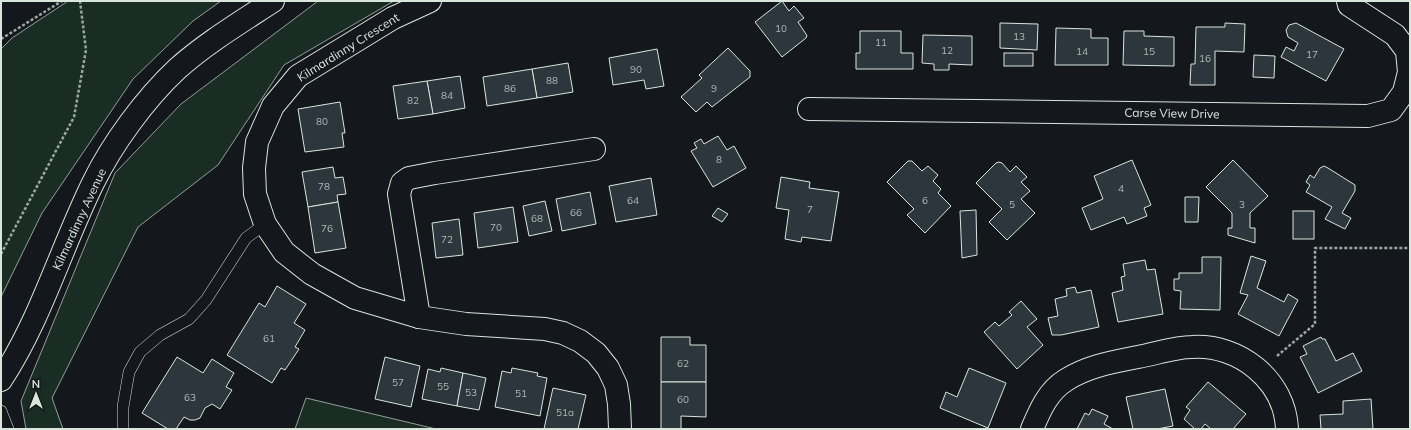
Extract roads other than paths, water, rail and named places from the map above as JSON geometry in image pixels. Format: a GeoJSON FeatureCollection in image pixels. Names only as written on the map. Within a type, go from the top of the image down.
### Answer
{"type":"FeatureCollection","features":[{"type":"Feature","properties":{"kind":"street","name":"Kilmardinny Avenue"},"geometry":{"type":"LineString","coordinates":[[1,380],[16,357],[36,317],[93,182],[118,141],[142,107],[177,70],[221,36],[273,1]]}},
{"type":"Feature","properties":{"kind":"street","name":"Kilmardinny Crescent"},"geometry":{"type":"LineString","coordinates":[[430,1],[393,18],[298,76],[273,106],[257,142],[254,168],[255,194],[265,224],[284,252],[312,274],[355,298],[419,317],[466,324],[545,329],[563,332],[580,341],[596,353],[608,368],[616,385],[619,404],[620,429]]}},
{"type":"Feature","properties":{"kind":"street","name":"Carse View Drive"},"geometry":{"type":"LineString","coordinates":[[808,109],[1368,116],[1391,110],[1404,92],[1409,72],[1407,51],[1395,35],[1349,5],[1348,1]]}},
{"type":"Feature","properties":{"kind":"street"},"geometry":{"type":"LineString","coordinates":[[419,317],[400,194],[402,183],[409,178],[435,172],[594,150]]}},
{"type":"Feature","properties":{"kind":"street"},"geometry":{"type":"LineString","coordinates":[[1032,429],[1045,400],[1066,380],[1094,366],[1191,346],[1216,347],[1243,358],[1259,370],[1272,385],[1282,404],[1286,429]]}},
{"type":"Feature","properties":{"kind":"lane"},"geometry":{"type":"LineString","coordinates":[[123,429],[123,407],[129,372],[140,352],[160,335],[189,319],[206,300],[246,238],[265,224]]}},
{"type":"Feature","properties":{"kind":"lane"},"geometry":{"type":"LineString","coordinates":[[1,411],[8,429]]}}]}
